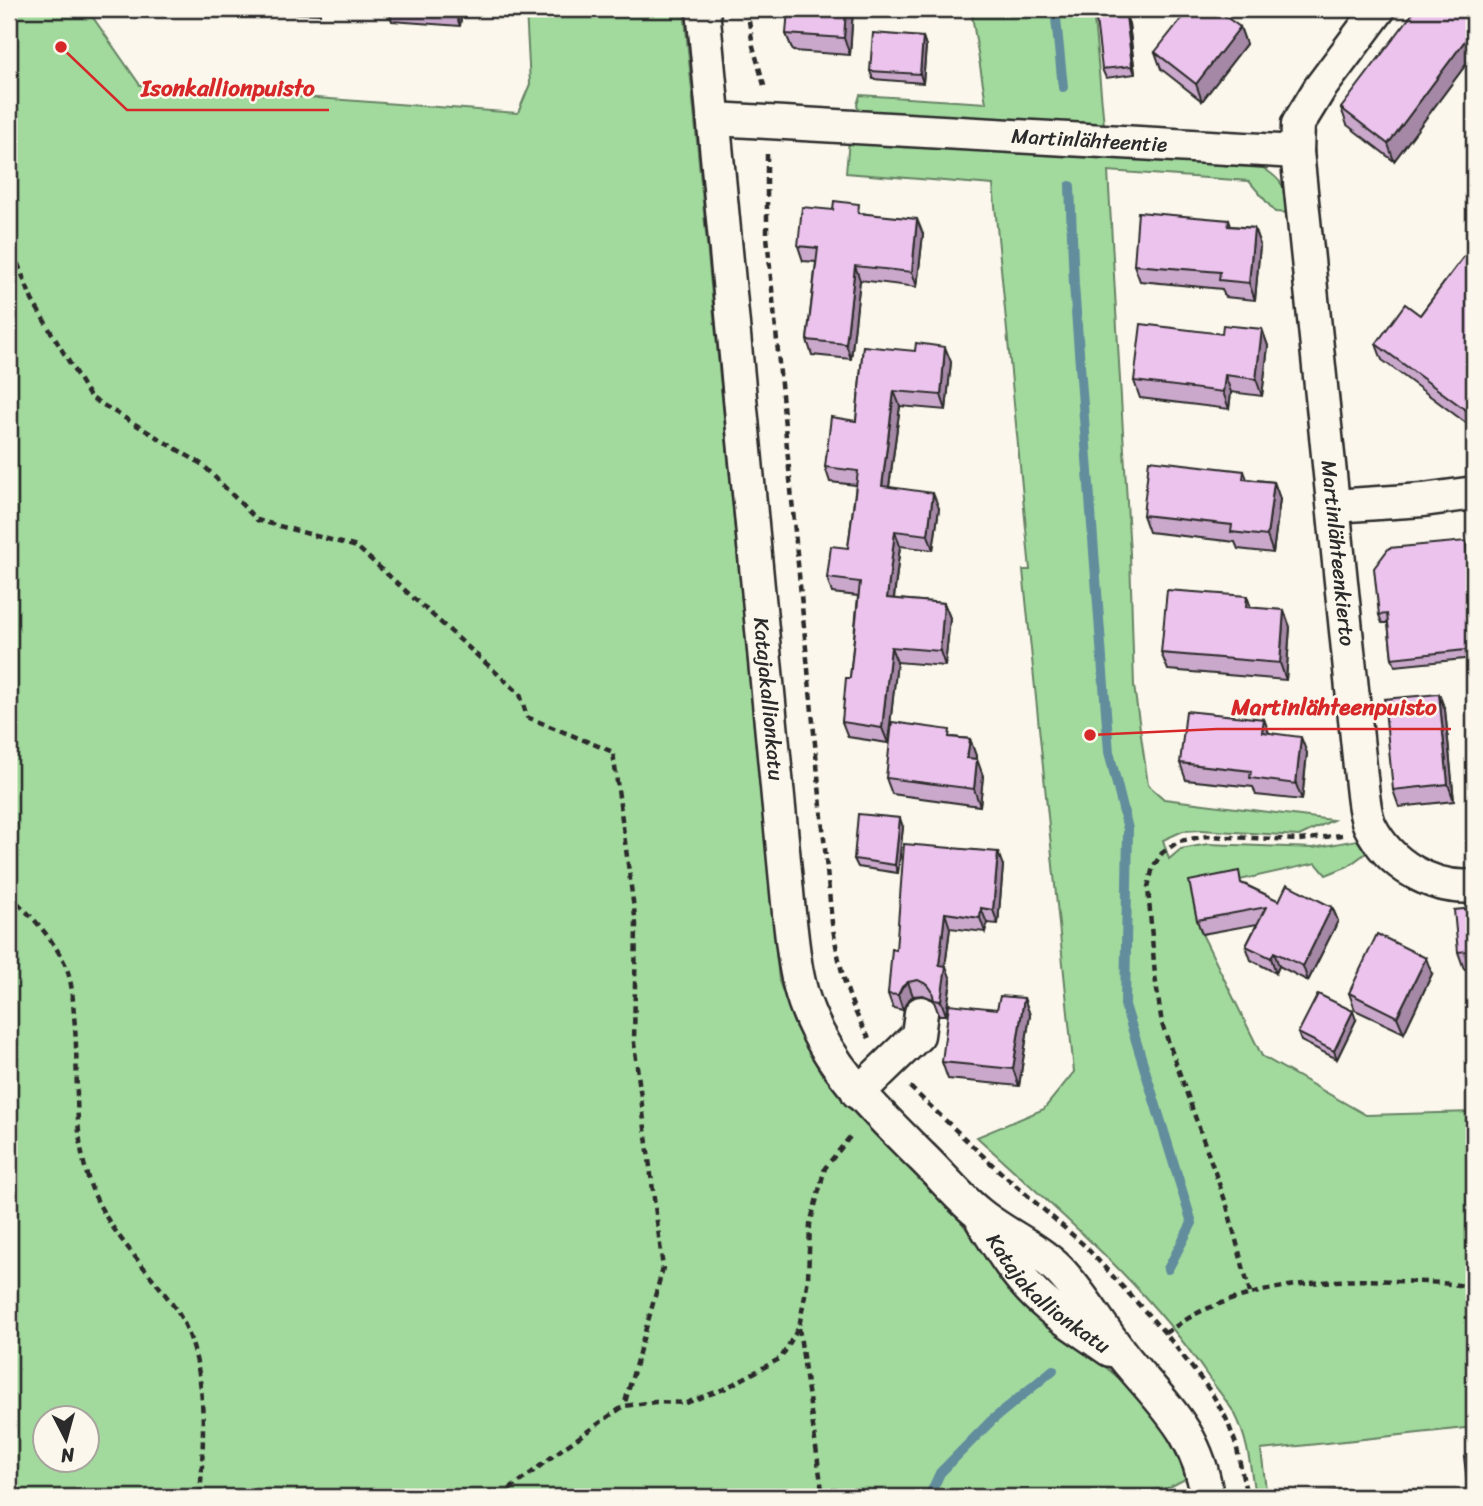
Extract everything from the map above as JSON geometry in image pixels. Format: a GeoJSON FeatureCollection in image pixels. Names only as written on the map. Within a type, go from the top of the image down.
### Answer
{"type":"FeatureCollection","features":[{"type":"Feature","properties":{"kind":"street","name":"Katajakallionkatu"},"geometry":{"type":"LineString","coordinates":[[703,9],[797,973],[808,1012],[823,1043],[866,1100],[978,1213],[1032,1248],[1059,1270],[1129,1363],[1172,1412],[1198,1457],[1208,1497]]}},
{"type":"Feature","properties":{"kind":"street"},"geometry":{"type":"LineString","coordinates":[[1297,152],[1298,124],[1320,88],[1378,9]]}},
{"type":"Feature","properties":{"kind":"street","name":"Martinlähteentie"},"geometry":{"type":"LineString","coordinates":[[713,119],[1297,152]]}},
{"type":"Feature","properties":{"kind":"street","name":"Martinlähteenkierto"},"geometry":{"type":"LineString","coordinates":[[1297,152],[1361,778],[1369,824],[1384,848],[1410,872],[1435,881],[1474,886]]}},
{"type":"Feature","properties":{"kind":"street"},"geometry":{"type":"LineString","coordinates":[[1334,506],[1423,500],[1474,493]]}},
{"type":"Feature","properties":{"kind":"street"},"geometry":{"type":"LineString","coordinates":[[866,1100],[886,1065],[918,1035],[921,1013]]}},
{"type":"Feature","properties":{"kind":"path"},"geometry":{"type":"LineString","coordinates":[[747,9],[753,46],[769,105],[767,236],[832,923],[839,968],[849,999],[886,1065],[996,1168],[1084,1245],[1165,1333],[1211,1392],[1226,1418],[1236,1444],[1247,1497]]}},
{"type":"Feature","properties":{"kind":"path"},"geometry":{"type":"LineString","coordinates":[[9,241],[32,300],[90,397],[202,465],[257,520],[357,547],[520,694],[527,717],[613,752],[636,924],[634,1043],[663,1268],[624,1406]]}},
{"type":"Feature","properties":{"kind":"path"},"geometry":{"type":"LineString","coordinates":[[1250,1293],[1227,1206],[1162,1024],[1148,887],[1153,867],[1162,853],[1179,841],[1207,836],[1299,840],[1345,835],[1369,824]]}},
{"type":"Feature","properties":{"kind":"path"},"geometry":{"type":"LineString","coordinates":[[9,895],[48,935],[66,967],[72,994],[76,1037],[80,1149],[91,1186],[117,1233],[177,1311],[191,1343],[203,1403],[200,1497]]}},
{"type":"Feature","properties":{"kind":"path"},"geometry":{"type":"LineString","coordinates":[[823,1497],[799,1327],[808,1279],[810,1224],[825,1168],[866,1100]]}},
{"type":"Feature","properties":{"kind":"path"},"geometry":{"type":"LineString","coordinates":[[1165,1333],[1204,1310],[1250,1293],[1294,1284],[1359,1279],[1449,1283],[1474,1288]]}},
{"type":"Feature","properties":{"kind":"path"},"geometry":{"type":"LineString","coordinates":[[500,1497],[562,1448],[624,1406],[655,1402],[686,1403],[724,1389],[781,1358],[799,1327]]}},
{"type":"Feature","properties":{"kind":"green space"},"geometry":{"type":"Polygon","coordinates":[[[9,9],[87,9],[140,85],[518,113],[530,84],[526,9],[684,9],[779,981],[795,1026],[821,1073],[951,1209],[988,1257],[1090,1354],[1127,1385],[1154,1413],[1168,1435],[1187,1478],[1168,1488],[1106,1497],[9,1497],[9,9]]]}},
{"type":"Feature","properties":{"kind":"green space"},"geometry":{"type":"Polygon","coordinates":[[[971,9],[1093,9],[1107,157],[1263,168],[1280,182],[1286,192],[1291,213],[1275,212],[1249,181],[1108,171],[1130,554],[1134,686],[1148,785],[1164,799],[1333,820],[1299,836],[1183,831],[1163,840],[1169,859],[1181,849],[1208,844],[1313,848],[1357,840],[1366,853],[1348,866],[1326,875],[1316,863],[1191,891],[1202,934],[1262,1056],[1366,1115],[1474,1112],[1474,1427],[1261,1450],[1267,1497],[1255,1497],[1246,1444],[1235,1414],[1183,1341],[1099,1250],[977,1137],[1044,1109],[1074,1072],[1023,570],[1030,570],[993,185],[846,173],[849,140],[987,119],[859,111],[857,105],[860,95],[986,103],[971,9]]]}},
{"type":"Feature","properties":{"kind":"building"},"geometry":{"type":"Polygon","coordinates":[[[788,9],[846,9],[844,38],[786,34],[788,9]]]}},
{"type":"Feature","properties":{"kind":"building"},"geometry":{"type":"Polygon","coordinates":[[[1189,9],[1215,9],[1240,27],[1196,84],[1155,52],[1189,9]]]}},
{"type":"Feature","properties":{"kind":"building"},"geometry":{"type":"Polygon","coordinates":[[[1416,9],[1474,9],[1474,44],[1467,38],[1388,144],[1341,108],[1416,9]]]}},
{"type":"Feature","properties":{"kind":"building"},"geometry":{"type":"Polygon","coordinates":[[[1126,16],[1132,66],[1102,69],[1096,19],[1126,16]]]}},
{"type":"Feature","properties":{"kind":"building"},"geometry":{"type":"Polygon","coordinates":[[[873,33],[923,37],[920,74],[870,71],[873,33]]]}},
{"type":"Feature","properties":{"kind":"building"},"geometry":{"type":"Polygon","coordinates":[[[834,201],[859,204],[858,213],[917,219],[912,272],[855,266],[846,344],[807,340],[818,248],[798,246],[802,207],[833,210],[834,201]]]}},
{"type":"Feature","properties":{"kind":"building"},"geometry":{"type":"Polygon","coordinates":[[[1138,212],[1229,220],[1228,226],[1254,228],[1249,283],[1219,280],[1220,272],[1134,265],[1138,212]]]}},
{"type":"Feature","properties":{"kind":"building"},"geometry":{"type":"Polygon","coordinates":[[[1474,243],[1474,416],[1376,344],[1405,304],[1420,315],[1474,243]]]}},
{"type":"Feature","properties":{"kind":"building"},"geometry":{"type":"Polygon","coordinates":[[[1141,324],[1222,334],[1223,325],[1262,329],[1256,379],[1225,375],[1223,392],[1134,381],[1141,324]]]}},
{"type":"Feature","properties":{"kind":"building"},"geometry":{"type":"Polygon","coordinates":[[[916,343],[945,347],[941,395],[894,391],[882,486],[933,493],[928,535],[895,531],[887,598],[944,603],[940,651],[891,647],[882,728],[842,722],[846,678],[850,678],[860,582],[827,578],[831,546],[848,548],[858,471],[825,467],[831,417],[856,421],[863,346],[915,351],[916,343]]]}},
{"type":"Feature","properties":{"kind":"building"},"geometry":{"type":"Polygon","coordinates":[[[1149,460],[1244,471],[1243,479],[1274,482],[1267,536],[1231,532],[1232,525],[1143,515],[1149,460]]]}},
{"type":"Feature","properties":{"kind":"building"},"geometry":{"type":"Polygon","coordinates":[[[1466,541],[1468,566],[1474,566],[1474,649],[1392,658],[1387,614],[1379,615],[1374,568],[1389,548],[1466,541]]]}},
{"type":"Feature","properties":{"kind":"building"},"geometry":{"type":"Polygon","coordinates":[[[1167,590],[1247,596],[1246,607],[1284,610],[1280,663],[1161,653],[1167,590]]]}},
{"type":"Feature","properties":{"kind":"building"},"geometry":{"type":"Polygon","coordinates":[[[1439,694],[1448,784],[1393,790],[1384,699],[1439,694]]]}},
{"type":"Feature","properties":{"kind":"building"},"geometry":{"type":"Polygon","coordinates":[[[1186,711],[1264,719],[1262,732],[1301,737],[1296,784],[1250,778],[1251,771],[1180,763],[1186,711]]]}},
{"type":"Feature","properties":{"kind":"building"},"geometry":{"type":"Polygon","coordinates":[[[892,722],[950,730],[949,737],[970,739],[967,758],[977,759],[974,789],[886,778],[892,722]]]}},
{"type":"Feature","properties":{"kind":"building"},"geometry":{"type":"Polygon","coordinates":[[[858,814],[900,818],[895,865],[854,859],[858,814]]]}},
{"type":"Feature","properties":{"kind":"building"},"geometry":{"type":"Polygon","coordinates":[[[904,844],[998,852],[993,910],[981,908],[980,918],[945,913],[939,965],[946,966],[941,1001],[934,1000],[928,985],[918,980],[908,982],[898,995],[888,994],[892,949],[896,950],[904,844]]]}},
{"type":"Feature","properties":{"kind":"building"},"geometry":{"type":"Polygon","coordinates":[[[1239,871],[1241,883],[1279,901],[1287,884],[1332,907],[1303,966],[1274,952],[1271,958],[1246,946],[1266,907],[1197,920],[1189,881],[1239,871]]]}},
{"type":"Feature","properties":{"kind":"building"},"geometry":{"type":"Polygon","coordinates":[[[1474,908],[1472,1013],[1466,951],[1458,952],[1454,910],[1474,908]]]}},
{"type":"Feature","properties":{"kind":"building"},"geometry":{"type":"Polygon","coordinates":[[[1377,934],[1426,958],[1397,1017],[1349,993],[1377,934]]]}},
{"type":"Feature","properties":{"kind":"building"},"geometry":{"type":"Polygon","coordinates":[[[1318,994],[1353,1011],[1334,1051],[1298,1033],[1318,994]]]}},
{"type":"Feature","properties":{"kind":"building"},"geometry":{"type":"Polygon","coordinates":[[[1000,996],[1024,998],[1013,1069],[942,1062],[949,1004],[997,1009],[1000,996]]]}},
{"type":"Feature","properties":{"kind":"building"},"geometry":{"type":"Polygon","coordinates":[[[1474,1456],[1474,1496],[1469,1497],[1464,1457],[1474,1456]]]}},
{"type":"Feature","properties":{"kind":"building"},"geometry":{"type":"Polygon","coordinates":[[[1345,1490],[1346,1497],[1293,1497],[1293,1495],[1345,1490]]]}},
{"type":"Feature","properties":{"kind":"waterway"},"geometry":{"type":"LineString","coordinates":[[1055,9],[1063,87]]}},
{"type":"Feature","properties":{"kind":"waterway"},"geometry":{"type":"LineString","coordinates":[[1070,186],[1074,285],[1109,752],[1128,829],[1125,1005],[1192,1223],[1168,1269]]}},
{"type":"Feature","properties":{"kind":"waterway"},"geometry":{"type":"LineString","coordinates":[[929,1497],[940,1473],[991,1421],[1053,1370]]}},
{"type":"Feature","properties":{"kind":"place","name":"Isonkallionpuisto"},"geometry":{"type":"Point","coordinates":[61,47]}},
{"type":"Feature","properties":{"kind":"place","name":"Martinlähteenpuisto"},"geometry":{"type":"Point","coordinates":[1090,735]}}]}
